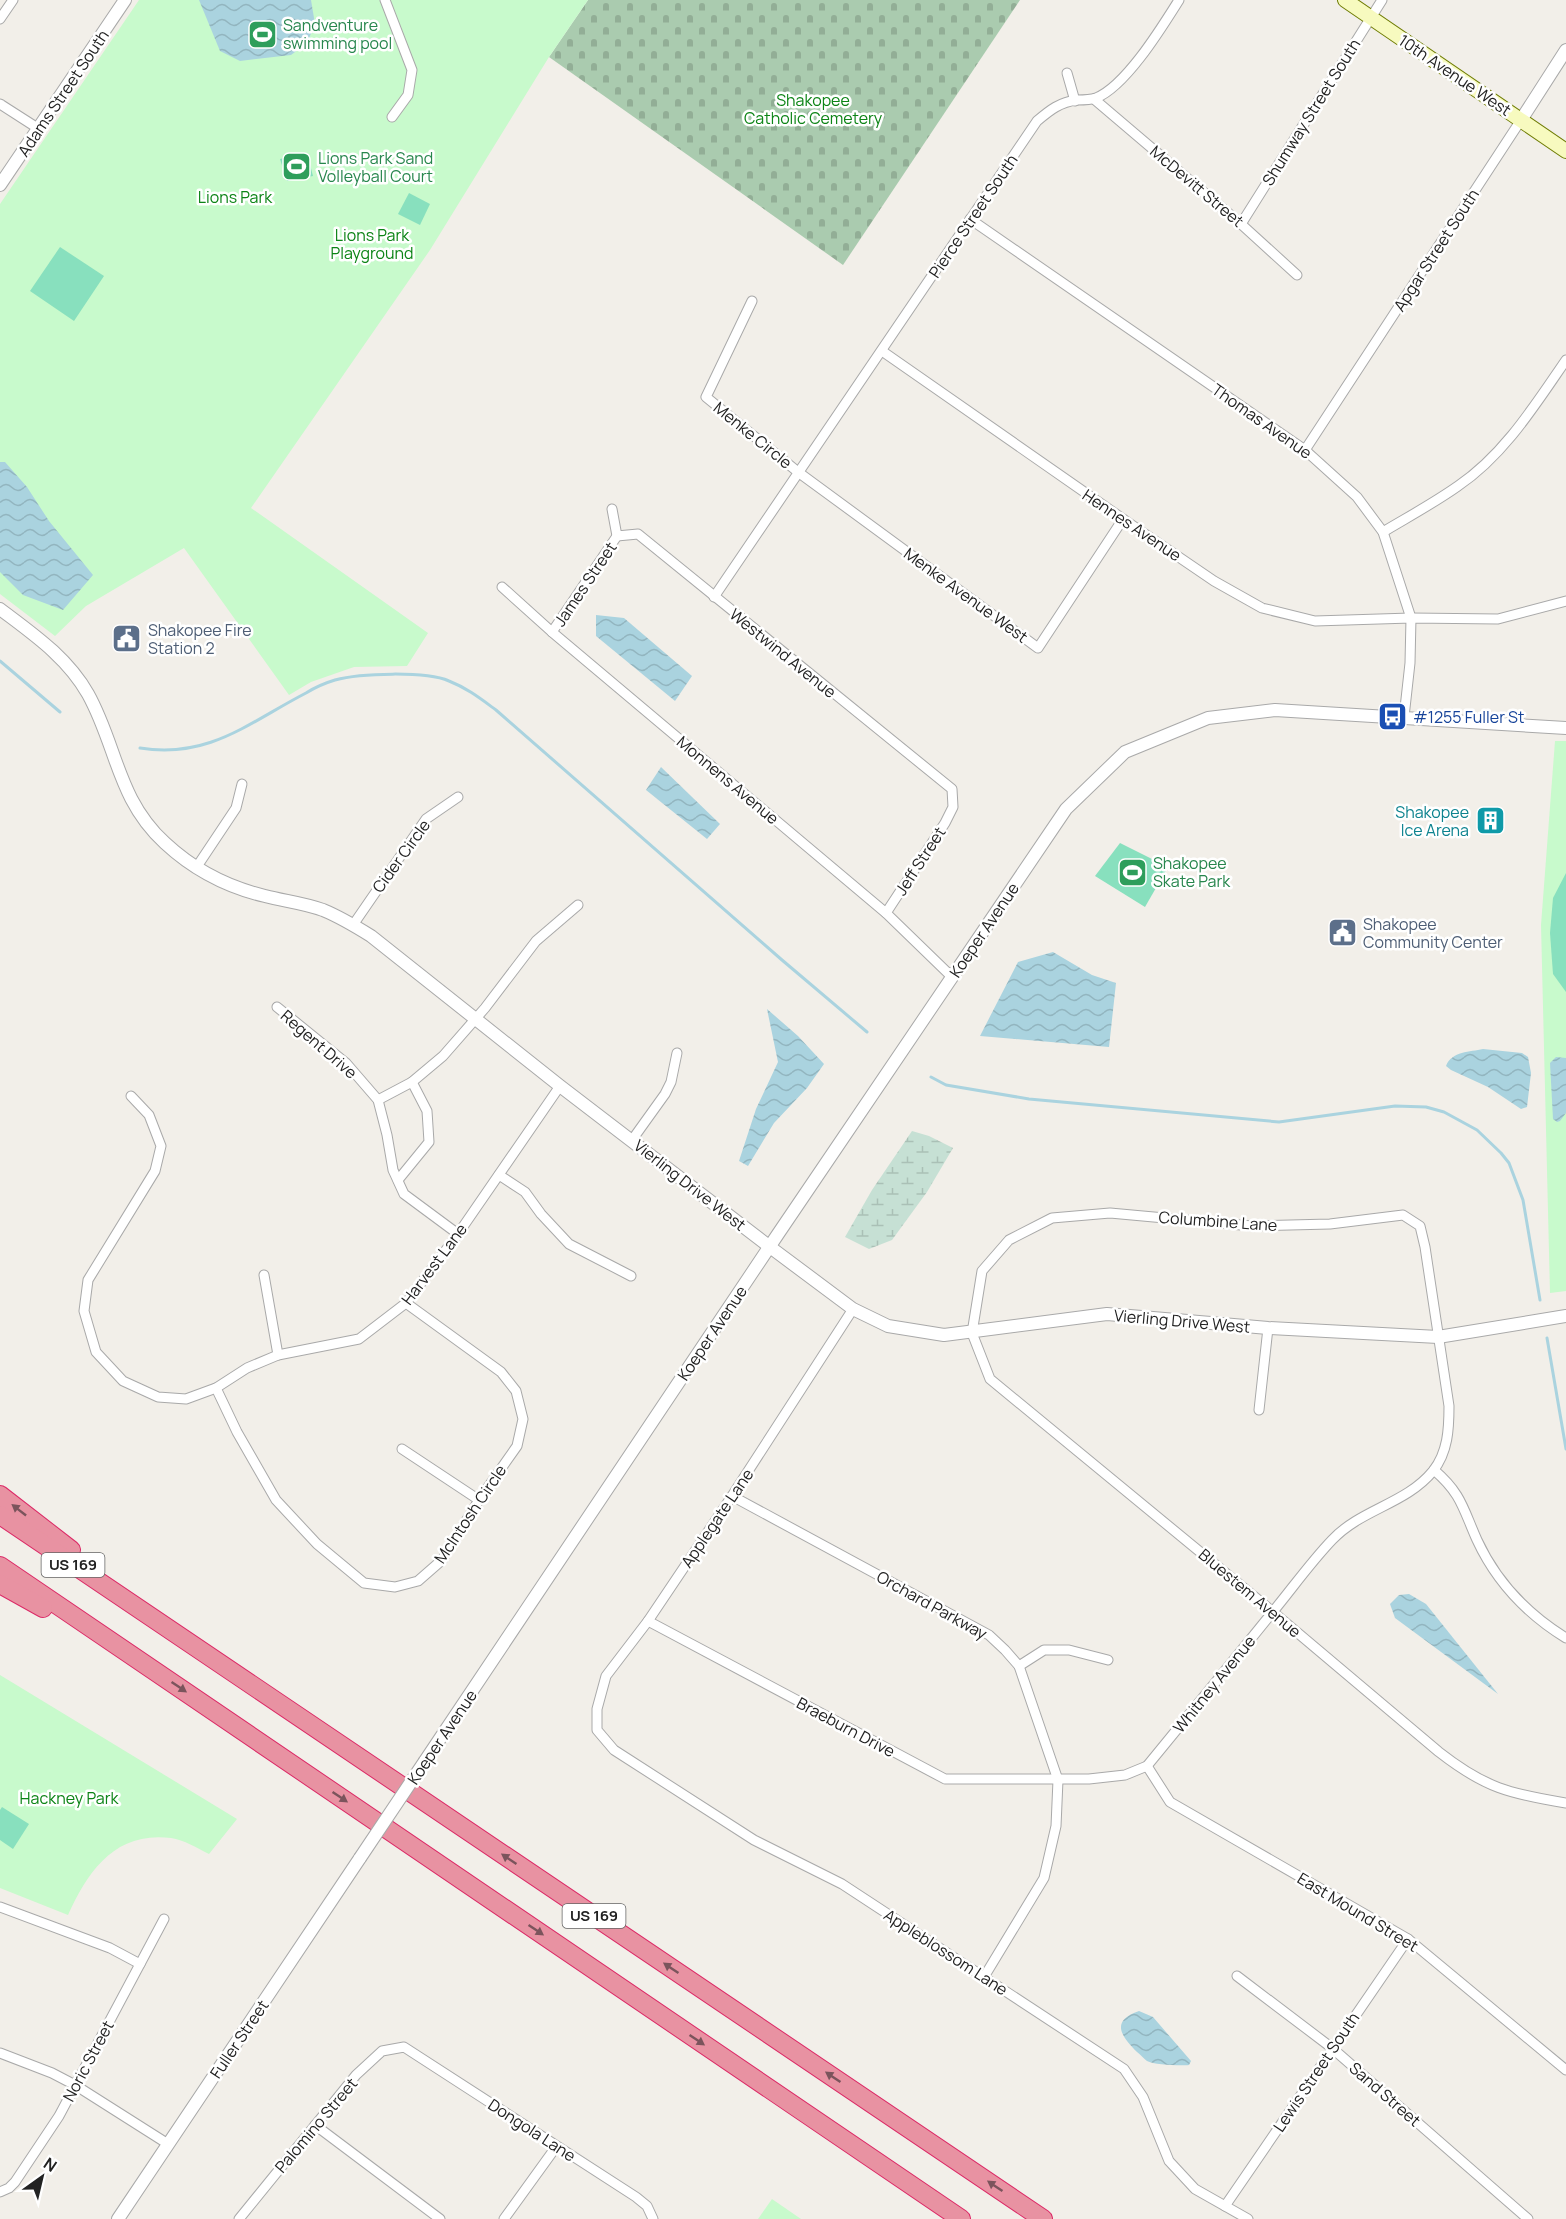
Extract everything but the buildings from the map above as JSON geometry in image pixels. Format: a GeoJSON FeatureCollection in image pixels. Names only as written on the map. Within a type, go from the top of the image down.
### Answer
{"type":"FeatureCollection","features":[{"type":"Feature","properties":{"kind":"highway"},"geometry":{"type":"LineString","coordinates":[[0,1495],[105,1577],[145,1614]]}},
{"type":"Feature","properties":{"kind":"highway","name":"US 169"},"geometry":{"type":"LineString","coordinates":[[0,1515],[1043,2219]]}},
{"type":"Feature","properties":{"kind":"highway","name":"US 169"},"geometry":{"type":"LineString","coordinates":[[0,1566],[962,2219]]}},
{"type":"Feature","properties":{"kind":"highway"},"geometry":{"type":"LineString","coordinates":[[0,1584],[130,1654]]}},
{"type":"Feature","properties":{"kind":"main road","name":"10th Avenue West"},"geometry":{"type":"LineString","coordinates":[[1345,0],[1566,151]]}},
{"type":"Feature","properties":{"kind":"street"},"geometry":{"type":"LineString","coordinates":[[0,19],[13,0]]}},
{"type":"Feature","properties":{"kind":"street","name":"Adams Street South"},"geometry":{"type":"LineString","coordinates":[[0,185],[125,0]]}},
{"type":"Feature","properties":{"kind":"street"},"geometry":{"type":"LineString","coordinates":[[385,0],[412,70],[408,95],[392,117]]}},
{"type":"Feature","properties":{"kind":"street"},"geometry":{"type":"LineString","coordinates":[[1094,99],[1110,90],[1128,71],[1155,38],[1179,0]]}},
{"type":"Feature","properties":{"kind":"street","name":"Shumway Street South"},"geometry":{"type":"LineString","coordinates":[[1241,224],[1382,0]]}},
{"type":"Feature","properties":{"kind":"street","name":"Apgar Street South"},"geometry":{"type":"LineString","coordinates":[[1305,450],[1566,50]]}},
{"type":"Feature","properties":{"kind":"street"},"geometry":{"type":"LineString","coordinates":[[1067,73],[1075,101]]}},
{"type":"Feature","properties":{"kind":"street","name":"Pierce Street South"},"geometry":{"type":"LineString","coordinates":[[714,597],[1037,121],[1054,106],[1094,99]]}},
{"type":"Feature","properties":{"kind":"street","name":"McDevitt Street"},"geometry":{"type":"LineString","coordinates":[[1094,99],[1241,224],[1297,276]]}},
{"type":"Feature","properties":{"kind":"street"},"geometry":{"type":"LineString","coordinates":[[0,104],[39,129]]}},
{"type":"Feature","properties":{"kind":"street","name":"Thomas Avenue"},"geometry":{"type":"LineString","coordinates":[[970,219],[1305,450],[1357,497],[1383,532],[1411,618],[1410,663],[1404,717]]}},
{"type":"Feature","properties":{"kind":"street","name":"Menke Circle"},"geometry":{"type":"LineString","coordinates":[[752,301],[706,397],[798,472]]}},
{"type":"Feature","properties":{"kind":"street","name":"Hennes Avenue"},"geometry":{"type":"LineString","coordinates":[[882,351],[1214,581],[1262,608],[1315,621],[1411,618],[1498,619],[1566,601]]}},
{"type":"Feature","properties":{"kind":"street"},"geometry":{"type":"LineString","coordinates":[[1383,532],[1460,485],[1500,450],[1536,405],[1566,360]]}},
{"type":"Feature","properties":{"kind":"street","name":"Menke Avenue West"},"geometry":{"type":"LineString","coordinates":[[798,472],[1038,648],[1123,519]]}},
{"type":"Feature","properties":{"kind":"street"},"geometry":{"type":"LineString","coordinates":[[612,509],[617,536]]}},
{"type":"Feature","properties":{"kind":"street","name":"Westwind Avenue"},"geometry":{"type":"LineString","coordinates":[[617,536],[638,534],[952,789],[954,807]]}},
{"type":"Feature","properties":{"kind":"street","name":"James Street"},"geometry":{"type":"LineString","coordinates":[[552,632],[617,536]]}},
{"type":"Feature","properties":{"kind":"street","name":"Monnens Avenue"},"geometry":{"type":"LineString","coordinates":[[502,587],[552,632],[886,913],[952,977]]}},
{"type":"Feature","properties":{"kind":"street","name":"Vierling Drive West"},"geometry":{"type":"LineString","coordinates":[[0,609],[48,646],[79,680],[95,707],[121,779],[137,808],[163,842],[196,868],[245,890],[321,909],[353,925],[388,949],[560,1086],[770,1247],[853,1309],[888,1326],[945,1335],[1107,1314],[1268,1328],[1438,1337],[1566,1316]]}},
{"type":"Feature","properties":{"kind":"street","name":"Koeper Avenue"},"geometry":{"type":"LineString","coordinates":[[360,1858],[1066,809],[1125,752],[1208,718],[1275,710],[1566,728]]}},
{"type":"Feature","properties":{"kind":"street"},"geometry":{"type":"LineString","coordinates":[[196,868],[236,808],[242,784]]}},
{"type":"Feature","properties":{"kind":"street","name":"Cider Circle"},"geometry":{"type":"LineString","coordinates":[[353,925],[426,819],[458,797]]}},
{"type":"Feature","properties":{"kind":"street","name":"Jeff Street"},"geometry":{"type":"LineString","coordinates":[[886,913],[954,807]]}},
{"type":"Feature","properties":{"kind":"street"},"geometry":{"type":"LineString","coordinates":[[378,1100],[412,1082],[443,1056],[476,1019],[536,941],[578,905]]}},
{"type":"Feature","properties":{"kind":"street","name":"Regent Drive"},"geometry":{"type":"LineString","coordinates":[[276,1007],[346,1063],[378,1100],[393,1170],[404,1194],[458,1234]]}},
{"type":"Feature","properties":{"kind":"street"},"geometry":{"type":"LineString","coordinates":[[632,1140],[665,1094],[671,1082],[677,1053]]}},
{"type":"Feature","properties":{"kind":"street"},"geometry":{"type":"LineString","coordinates":[[398,1180],[429,1142],[427,1111],[412,1082]]}},
{"type":"Feature","properties":{"kind":"street","name":"Harvest Lane"},"geometry":{"type":"LineString","coordinates":[[131,1096],[150,1116],[161,1146],[155,1171],[88,1280],[84,1311],[96,1352],[123,1381],[158,1397],[186,1399],[216,1389],[247,1368],[278,1355],[359,1339],[406,1304],[458,1234],[560,1086]]}},
{"type":"Feature","properties":{"kind":"street"},"geometry":{"type":"LineString","coordinates":[[499,1174],[525,1192],[541,1214],[569,1244],[631,1276]]}},
{"type":"Feature","properties":{"kind":"street","name":"Columbine Lane"},"geometry":{"type":"LineString","coordinates":[[972,1333],[982,1271],[1009,1240],[1052,1218],[1110,1213],[1252,1226],[1330,1224],[1403,1215],[1420,1226],[1438,1337]]}},
{"type":"Feature","properties":{"kind":"street"},"geometry":{"type":"LineString","coordinates":[[264,1275],[278,1355]]}},
{"type":"Feature","properties":{"kind":"street","name":"McIntosh Circle"},"geometry":{"type":"LineString","coordinates":[[216,1389],[276,1500],[317,1544],[364,1583],[394,1587],[418,1581],[442,1560],[479,1500],[517,1446],[523,1419],[516,1391],[501,1372],[406,1304]]}},
{"type":"Feature","properties":{"kind":"street","name":"Applegate Lane"},"geometry":{"type":"LineString","coordinates":[[597,1730],[597,1709],[606,1676],[648,1620],[732,1496],[853,1309]]}},
{"type":"Feature","properties":{"kind":"street"},"geometry":{"type":"LineString","coordinates":[[1259,1410],[1268,1328]]}},
{"type":"Feature","properties":{"kind":"street","name":"Bluestem Avenue"},"geometry":{"type":"LineString","coordinates":[[972,1333],[990,1380],[1273,1612],[1462,1771],[1487,1785],[1513,1794],[1566,1803]]}},
{"type":"Feature","properties":{"kind":"street","name":"Whitney Avenue"},"geometry":{"type":"LineString","coordinates":[[1147,1766],[1332,1540],[1367,1513],[1417,1488],[1434,1470],[1444,1454],[1449,1432],[1449,1406],[1438,1337]]}},
{"type":"Feature","properties":{"kind":"street"},"geometry":{"type":"LineString","coordinates":[[402,1449],[479,1500]]}},
{"type":"Feature","properties":{"kind":"street"},"geometry":{"type":"LineString","coordinates":[[1434,1470],[1459,1496],[1477,1540],[1509,1591],[1549,1628],[1566,1638]]}},
{"type":"Feature","properties":{"kind":"street","name":"Orchard Parkway"},"geometry":{"type":"LineString","coordinates":[[732,1496],[988,1635],[1019,1666],[1058,1780],[1056,1826],[1044,1878],[984,1977]]}},
{"type":"Feature","properties":{"kind":"street","name":"Braeburn Drive"},"geometry":{"type":"LineString","coordinates":[[648,1620],[945,1779],[1058,1780]]}},
{"type":"Feature","properties":{"kind":"street"},"geometry":{"type":"LineString","coordinates":[[1019,1666],[1044,1650],[1069,1650],[1108,1660]]}},
{"type":"Feature","properties":{"kind":"street","name":"Appleblossom Lane"},"geometry":{"type":"LineString","coordinates":[[597,1730],[614,1750],[754,1840],[842,1884],[1124,2069],[1143,2097],[1169,2161],[1195,2188],[1248,2219]]}},
{"type":"Feature","properties":{"kind":"street"},"geometry":{"type":"LineString","coordinates":[[1058,1780],[1125,1775],[1147,1766]]}},
{"type":"Feature","properties":{"kind":"street","name":"East Mound Street"},"geometry":{"type":"LineString","coordinates":[[1147,1766],[1170,1802],[1408,1939],[1566,2070]]}},
{"type":"Feature","properties":{"kind":"street","name":"Fuller Street"},"geometry":{"type":"LineString","coordinates":[[118,2219],[360,1858]]}},
{"type":"Feature","properties":{"kind":"street"},"geometry":{"type":"LineString","coordinates":[[0,1907],[110,1948],[140,1964]]}},
{"type":"Feature","properties":{"kind":"street","name":"Noric Street"},"geometry":{"type":"LineString","coordinates":[[0,2192],[9,2188],[49,2132],[164,1919]]}},
{"type":"Feature","properties":{"kind":"street","name":"Lewis Street South"},"geometry":{"type":"LineString","coordinates":[[1225,2206],[1408,1939]]}},
{"type":"Feature","properties":{"kind":"street","name":"Sand Street"},"geometry":{"type":"LineString","coordinates":[[1237,1976],[1332,2048],[1527,2219]]}},
{"type":"Feature","properties":{"kind":"street","name":"Palomino Street"},"geometry":{"type":"LineString","coordinates":[[239,2219],[374,2057],[390,2048],[404,2047]]}},
{"type":"Feature","properties":{"kind":"street","name":"Dongola Lane"},"geometry":{"type":"LineString","coordinates":[[404,2047],[636,2197],[647,2206],[653,2219]]}},
{"type":"Feature","properties":{"kind":"street"},"geometry":{"type":"LineString","coordinates":[[0,2053],[52,2073],[75,2085],[168,2144]]}},
{"type":"Feature","properties":{"kind":"street"},"geometry":{"type":"LineString","coordinates":[[315,2125],[440,2219]]}},
{"type":"Feature","properties":{"kind":"street"},"geometry":{"type":"LineString","coordinates":[[504,2219],[556,2147]]}},
{"type":"Feature","properties":{"kind":"green space","name":"Lions Park"},"geometry":{"type":"Polygon","coordinates":[[[139,0],[588,0],[549,57],[430,250],[251,508],[428,633],[407,666],[354,667],[311,682],[289,695],[184,548],[86,606],[55,636],[0,594],[0,204],[139,0]]]}},
{"type":"Feature","properties":{"kind":"green space","name":"Shakopee Catholic Cemetery"},"geometry":{"type":"Polygon","coordinates":[[[588,0],[1020,0],[843,265],[549,57],[588,0]]]}},
{"type":"Feature","properties":{"kind":"green space","name":"Lions Park Sand Volleyball Court"},"geometry":{"type":"Polygon","coordinates":[[[307,153],[313,176],[287,181],[280,159],[307,153]]]}},
{"type":"Feature","properties":{"kind":"green space"},"geometry":{"type":"Polygon","coordinates":[[[409,193],[430,204],[420,225],[398,214],[409,193]]]}},
{"type":"Feature","properties":{"kind":"green space"},"geometry":{"type":"Polygon","coordinates":[[[60,247],[104,276],[74,321],[30,291],[60,247]]]}},
{"type":"Feature","properties":{"kind":"green space"},"geometry":{"type":"Polygon","coordinates":[[[1555,741],[1566,741],[1566,1291],[1550,1293],[1541,925],[1555,741]]]}},
{"type":"Feature","properties":{"kind":"green space","name":"Shakopee Skate Park"},"geometry":{"type":"Polygon","coordinates":[[[1120,843],[1168,867],[1145,907],[1095,876],[1120,843]]]}},
{"type":"Feature","properties":{"kind":"green space"},"geometry":{"type":"Polygon","coordinates":[[[1566,873],[1566,992],[1553,974],[1550,933],[1553,898],[1566,873]]]}},
{"type":"Feature","properties":{"kind":"green space"},"geometry":{"type":"Polygon","coordinates":[[[912,1131],[929,1136],[953,1148],[927,1192],[892,1240],[869,1249],[845,1237],[872,1190],[912,1131]]]}},
{"type":"Feature","properties":{"kind":"green space","name":"Hackney Park"},"geometry":{"type":"Polygon","coordinates":[[[0,1675],[237,1819],[209,1854],[186,1842],[171,1838],[151,1837],[119,1848],[95,1869],[68,1915],[0,1888],[0,1675]]]}},
{"type":"Feature","properties":{"kind":"green space"},"geometry":{"type":"Polygon","coordinates":[[[2,1807],[29,1824],[13,1849],[0,1840],[0,1810],[2,1807]]]}},
{"type":"Feature","properties":{"kind":"green space"},"geometry":{"type":"Polygon","coordinates":[[[772,2199],[801,2219],[758,2219],[772,2199]]]}},
{"type":"Feature","properties":{"kind":"water","name":"Sandventure swimming pool"},"geometry":{"type":"Polygon","coordinates":[[[199,0],[311,0],[315,24],[307,43],[291,55],[240,61],[220,51],[199,0]]]}},
{"type":"Feature","properties":{"kind":"water"},"geometry":{"type":"Polygon","coordinates":[[[0,462],[5,462],[27,487],[49,521],[93,575],[63,610],[23,595],[0,572],[0,462]]]}},
{"type":"Feature","properties":{"kind":"water"},"geometry":{"type":"Polygon","coordinates":[[[596,615],[624,618],[692,676],[675,701],[596,636],[596,615]]]}},
{"type":"Feature","properties":{"kind":"water"},"geometry":{"type":"Polygon","coordinates":[[[661,767],[720,824],[707,839],[646,790],[661,767]]]}},
{"type":"Feature","properties":{"kind":"water"},"geometry":{"type":"Polygon","coordinates":[[[1053,952],[1092,975],[1116,983],[1109,1047],[980,1036],[1018,962],[1053,952]]]}},
{"type":"Feature","properties":{"kind":"water"},"geometry":{"type":"Polygon","coordinates":[[[767,1009],[798,1036],[824,1064],[807,1088],[774,1123],[748,1166],[739,1161],[756,1109],[778,1062],[767,1009]]]}},
{"type":"Feature","properties":{"kind":"water"},"geometry":{"type":"Polygon","coordinates":[[[1483,1049],[1522,1053],[1528,1057],[1531,1073],[1527,1107],[1521,1109],[1488,1087],[1446,1066],[1452,1057],[1483,1049]]]}},
{"type":"Feature","properties":{"kind":"water"},"geometry":{"type":"Polygon","coordinates":[[[1556,1057],[1566,1058],[1566,1113],[1557,1122],[1553,1119],[1550,1063],[1556,1057]]]}},
{"type":"Feature","properties":{"kind":"water"},"geometry":{"type":"Polygon","coordinates":[[[1409,1594],[1426,1604],[1498,1694],[1395,1618],[1390,1604],[1399,1595],[1409,1594]]]}},
{"type":"Feature","properties":{"kind":"water"},"geometry":{"type":"Polygon","coordinates":[[[1139,2011],[1153,2017],[1191,2061],[1189,2065],[1150,2062],[1131,2046],[1123,2035],[1121,2024],[1124,2019],[1139,2011]]]}},
{"type":"Feature","properties":{"kind":"waterway"},"geometry":{"type":"LineString","coordinates":[[0,661],[60,712]]}},
{"type":"Feature","properties":{"kind":"waterway"},"geometry":{"type":"LineString","coordinates":[[140,748],[165,750],[208,743],[227,736],[312,689],[335,680],[360,676],[409,674],[449,681],[468,690],[496,710],[867,1032]]}},
{"type":"Feature","properties":{"kind":"waterway"},"geometry":{"type":"LineString","coordinates":[[931,1077],[946,1085],[1029,1099],[1279,1122],[1395,1106],[1426,1107],[1444,1112],[1477,1130],[1509,1163],[1523,1200],[1540,1300]]}},
{"type":"Feature","properties":{"kind":"waterway"},"geometry":{"type":"LineString","coordinates":[[1547,1338],[1566,1449]]}},
{"type":"Feature","properties":{"kind":"place","name":"Sandventure swimming pool"},"geometry":{"type":"Point","coordinates":[262,34]}},
{"type":"Feature","properties":{"kind":"place","name":"Lions Park Sand Volleyball Court"},"geometry":{"type":"Point","coordinates":[297,167]}},
{"type":"Feature","properties":{"kind":"place","name":"Shakopee Fire Station 2"},"geometry":{"type":"Point","coordinates":[127,639]}},
{"type":"Feature","properties":{"kind":"place","name":"#1255 Fuller St"},"geometry":{"type":"Point","coordinates":[1392,717]}},
{"type":"Feature","properties":{"kind":"place","name":"Shakopee Ice Arena"},"geometry":{"type":"Point","coordinates":[1490,821]}},
{"type":"Feature","properties":{"kind":"place","name":"Shakopee Skate Park"},"geometry":{"type":"Point","coordinates":[1132,872]}},
{"type":"Feature","properties":{"kind":"place","name":"Shakopee Community Center"},"geometry":{"type":"Point","coordinates":[1342,933]}},
{"type":"Feature","properties":{"kind":"park label","name":"Lions Park Playground"},"geometry":{"type":"Point","coordinates":[372,244]}}]}
